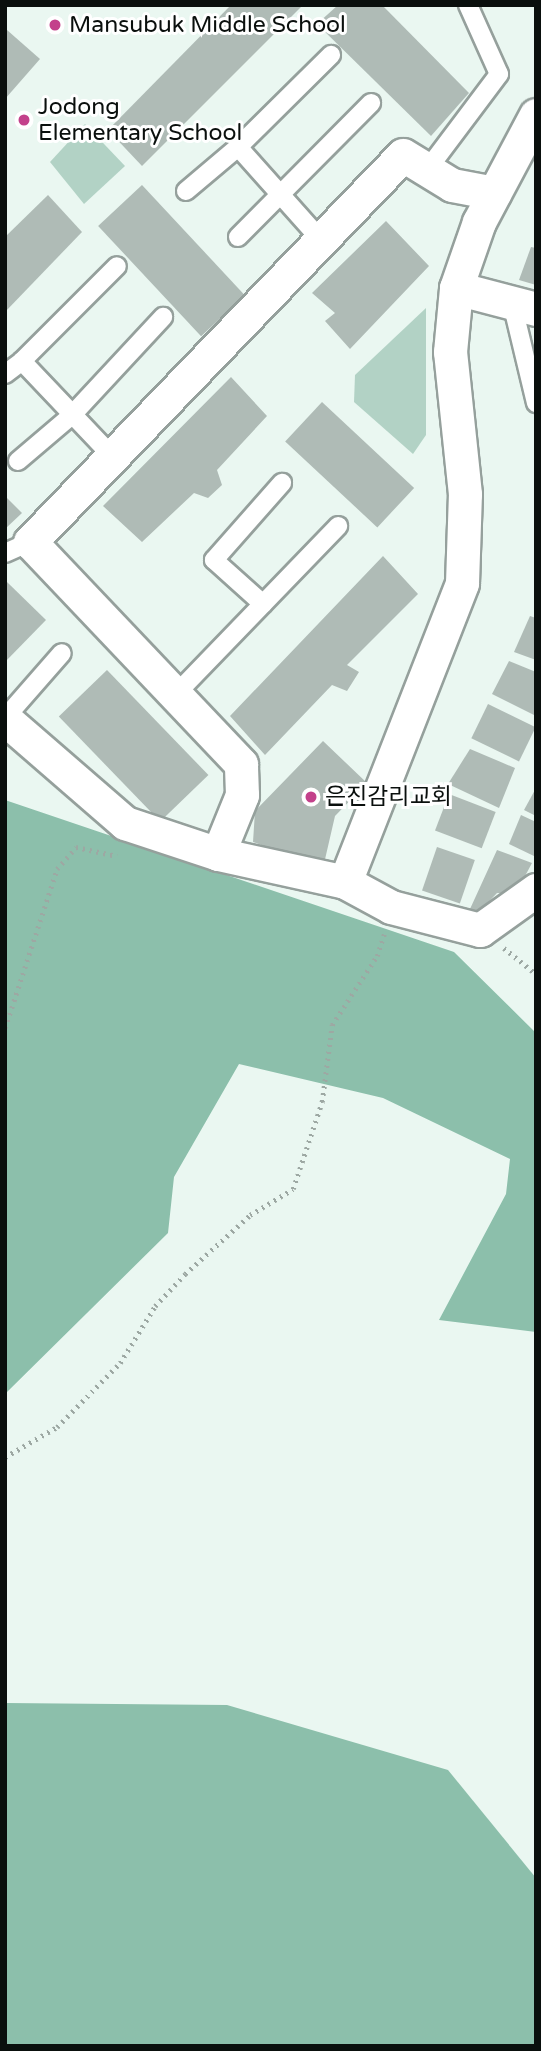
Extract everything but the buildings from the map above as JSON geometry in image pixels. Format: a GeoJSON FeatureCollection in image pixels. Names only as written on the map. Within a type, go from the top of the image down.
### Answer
{"type":"FeatureCollection","features":[{"type":"Feature","properties":{"kind":"street"},"geometry":{"type":"LineString","coordinates":[[345,882],[461,583],[466,494],[450,352],[457,288],[495,193],[536,115]]}},
{"type":"Feature","properties":{"kind":"street"},"geometry":{"type":"LineString","coordinates":[[218,854],[242,795],[241,764],[175,695],[17,547],[112,456],[403,155],[453,185],[495,193]]}},
{"type":"Feature","properties":{"kind":"street"},"geometry":{"type":"LineString","coordinates":[[457,288],[524,306]]}},
{"type":"Feature","properties":{"kind":"street"},"geometry":{"type":"LineString","coordinates":[[5,718],[125,823],[218,854],[345,882],[391,907],[480,930],[536,890]]}},
{"type":"Feature","properties":{"kind":"lane"},"geometry":{"type":"LineString","coordinates":[[427,170],[499,74],[474,7]]}},
{"type":"Feature","properties":{"kind":"lane"},"geometry":{"type":"LineString","coordinates":[[186,191],[237,147],[331,55]]}},
{"type":"Feature","properties":{"kind":"lane"},"geometry":{"type":"LineString","coordinates":[[238,237],[371,103]]}},
{"type":"Feature","properties":{"kind":"lane"},"geometry":{"type":"LineString","coordinates":[[237,147],[321,240]]}},
{"type":"Feature","properties":{"kind":"lane"},"geometry":{"type":"LineString","coordinates":[[5,374],[22,361],[117,266]]}},
{"type":"Feature","properties":{"kind":"lane"},"geometry":{"type":"LineString","coordinates":[[524,306],[536,402]]}},
{"type":"Feature","properties":{"kind":"lane"},"geometry":{"type":"LineString","coordinates":[[18,461],[72,415],[163,317]]}},
{"type":"Feature","properties":{"kind":"lane"},"geometry":{"type":"LineString","coordinates":[[22,361],[112,456]]}},
{"type":"Feature","properties":{"kind":"lane"},"geometry":{"type":"LineString","coordinates":[[264,604],[214,560],[282,483]]}},
{"type":"Feature","properties":{"kind":"lane"},"geometry":{"type":"LineString","coordinates":[[175,695],[338,526]]}},
{"type":"Feature","properties":{"kind":"lane"},"geometry":{"type":"LineString","coordinates":[[5,718],[62,653]]}},
{"type":"Feature","properties":{"kind":"path"},"geometry":{"type":"LineString","coordinates":[[5,1028],[57,869],[76,847],[123,858]]}},
{"type":"Feature","properties":{"kind":"path"},"geometry":{"type":"LineString","coordinates":[[5,1457],[57,1427],[120,1363],[155,1306],[185,1274],[250,1215],[293,1189],[322,1102],[332,1025],[377,956],[391,907]]}},
{"type":"Feature","properties":{"kind":"path"},"geometry":{"type":"LineString","coordinates":[[513,956],[536,974]]}},
{"type":"Feature","properties":{"kind":"green space"},"geometry":{"type":"Polygon","coordinates":[[[85,124],[125,166],[84,204],[50,162],[85,124]]]}},
{"type":"Feature","properties":{"kind":"green space"},"geometry":{"type":"Polygon","coordinates":[[[426,308],[426,435],[413,454],[354,402],[355,375],[426,308]]]}},
{"type":"Feature","properties":{"kind":"green space"},"geometry":{"type":"Polygon","coordinates":[[[5,800],[454,952],[536,1033],[536,1332],[439,1320],[506,1194],[510,1159],[383,1098],[239,1064],[174,1177],[168,1233],[5,1394],[5,800]]]}},
{"type":"Feature","properties":{"kind":"green space"},"geometry":{"type":"Polygon","coordinates":[[[5,1703],[227,1705],[448,1770],[536,1878],[536,2046],[5,2046],[5,1703]]]}},
{"type":"Feature","properties":{"kind":"place","name":"Mansubuk Middle School"},"geometry":{"type":"Point","coordinates":[55,25]}},
{"type":"Feature","properties":{"kind":"place","name":"Jodong Elementary School"},"geometry":{"type":"Point","coordinates":[24,120]}},
{"type":"Feature","properties":{"kind":"place","name":"은진감리교회"},"geometry":{"type":"Point","coordinates":[311,797]}}]}
